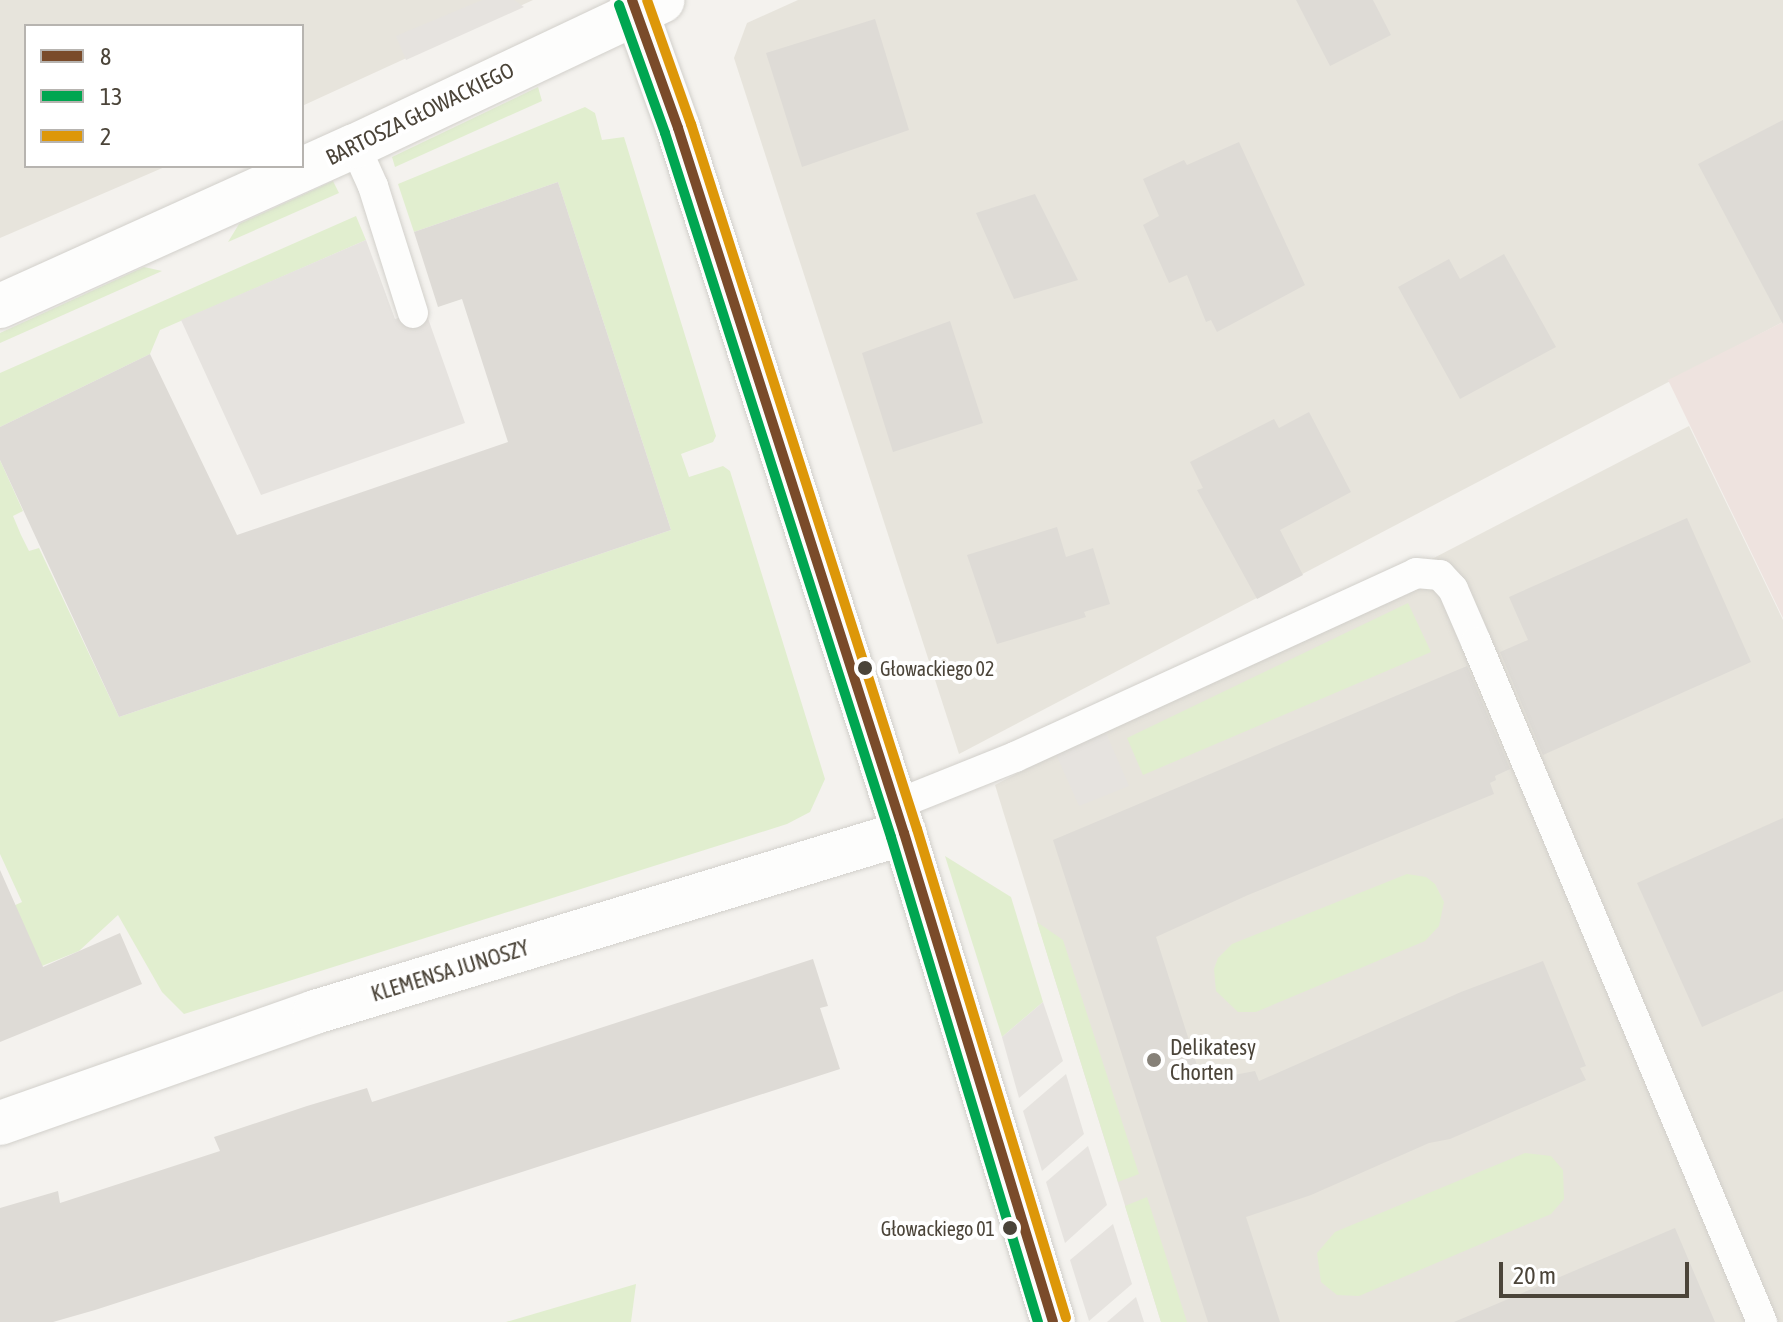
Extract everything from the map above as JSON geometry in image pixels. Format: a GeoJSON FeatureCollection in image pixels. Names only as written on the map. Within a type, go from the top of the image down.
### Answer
{"type":"FeatureCollection","features":[{"type":"Feature","properties":{"kind":"street","name":"BARTOSZA GŁOWACKIEGO"},"geometry":{"type":"LineString","coordinates":[[0,306],[355,146],[644,4]]}},
{"type":"Feature","properties":{"kind":"street"},"geometry":{"type":"LineString","coordinates":[[644,4],[678,128],[900,819],[1053,1322]]}},
{"type":"Feature","properties":{"kind":"street","name":"KLEMENSA JUNOSZY"},"geometry":{"type":"LineString","coordinates":[[0,1123],[315,1012],[900,819]]}},
{"type":"Feature","properties":{"kind":"lane"},"geometry":{"type":"LineString","coordinates":[[355,146],[373,186],[413,313]]}},
{"type":"Feature","properties":{"kind":"lane"},"geometry":{"type":"LineString","coordinates":[[900,819],[1015,757],[1416,573],[1440,575],[1453,589],[1476,642],[1762,1322]]}},
{"type":"Feature","properties":{"kind":"shaded area"},"geometry":{"type":"Polygon","coordinates":[[[0,0],[533,0],[304,105],[304,24],[24,24],[24,168],[162,168],[0,238],[0,0]]]}},
{"type":"Feature","properties":{"kind":"shaded area"},"geometry":{"type":"Polygon","coordinates":[[[482,0],[514,0],[524,7],[406,60],[396,36],[482,0]]]}},
{"type":"Feature","properties":{"kind":"shaded area"},"geometry":{"type":"Polygon","coordinates":[[[798,0],[1783,0],[1783,322],[959,754],[734,58],[747,23],[798,0]]]}},
{"type":"Feature","properties":{"kind":"shaded area"},"geometry":{"type":"Polygon","coordinates":[[[366,240],[395,319],[425,310],[465,423],[261,495],[181,320],[366,240]]]}},
{"type":"Feature","properties":{"kind":"shaded area"},"geometry":{"type":"Polygon","coordinates":[[[1783,322],[1783,618],[1668,380],[1783,322]]]}},
{"type":"Feature","properties":{"kind":"shaded area"},"geometry":{"type":"Polygon","coordinates":[[[1689,426],[1783,620],[1783,1322],[1161,1322],[995,785],[1689,426]]]}},
{"type":"Feature","properties":{"kind":"shaded area"},"geometry":{"type":"Polygon","coordinates":[[[1106,733],[1129,786],[1079,806],[1056,754],[1106,733]]]}},
{"type":"Feature","properties":{"kind":"shaded area"},"geometry":{"type":"Polygon","coordinates":[[[1043,1002],[1063,1061],[1019,1098],[1002,1037],[1043,1002]]]}},
{"type":"Feature","properties":{"kind":"shaded area"},"geometry":{"type":"Polygon","coordinates":[[[1066,1074],[1084,1134],[1042,1171],[1023,1111],[1066,1074]]]}},
{"type":"Feature","properties":{"kind":"shaded area"},"geometry":{"type":"Polygon","coordinates":[[[1088,1146],[1107,1205],[1065,1243],[1046,1182],[1088,1146]]]}},
{"type":"Feature","properties":{"kind":"shaded area"},"geometry":{"type":"Polygon","coordinates":[[[1113,1224],[1132,1284],[1089,1321],[1070,1260],[1113,1224]]]}},
{"type":"Feature","properties":{"kind":"shaded area"},"geometry":{"type":"Polygon","coordinates":[[[1136,1297],[1144,1322],[1107,1322],[1136,1297]]]}},
{"type":"Feature","properties":{"kind":"green space"},"geometry":{"type":"Polygon","coordinates":[[[538,87],[542,101],[395,167],[392,157],[538,87]]]}},
{"type":"Feature","properties":{"kind":"green space"},"geometry":{"type":"Polygon","coordinates":[[[585,107],[595,113],[602,140],[624,137],[716,436],[713,442],[681,454],[689,477],[723,466],[730,471],[825,779],[810,812],[787,824],[184,1014],[162,992],[118,915],[79,951],[0,983],[0,912],[22,902],[0,854],[0,460],[23,511],[13,516],[21,535],[29,551],[39,548],[119,717],[671,530],[558,182],[414,232],[398,184],[585,107]]]}},
{"type":"Feature","properties":{"kind":"green space"},"geometry":{"type":"Polygon","coordinates":[[[333,181],[339,193],[228,242],[239,224],[333,181]]]}},
{"type":"Feature","properties":{"kind":"green space"},"geometry":{"type":"Polygon","coordinates":[[[356,216],[366,240],[160,330],[150,354],[0,427],[0,373],[356,216]]]}},
{"type":"Feature","properties":{"kind":"green space"},"geometry":{"type":"Polygon","coordinates":[[[144,267],[162,271],[0,343],[0,333],[144,267]]]}},
{"type":"Feature","properties":{"kind":"green space"},"geometry":{"type":"Polygon","coordinates":[[[1408,603],[1431,652],[1143,775],[1127,738],[1408,603]]]}},
{"type":"Feature","properties":{"kind":"green space"},"geometry":{"type":"Polygon","coordinates":[[[945,856],[1011,897],[1043,1002],[1002,1037],[945,856]]]}},
{"type":"Feature","properties":{"kind":"green space"},"geometry":{"type":"Polygon","coordinates":[[[1407,874],[1426,877],[1435,884],[1444,902],[1439,926],[1425,941],[1256,1012],[1238,1012],[1216,991],[1214,969],[1218,958],[1232,944],[1407,874]]]}},
{"type":"Feature","properties":{"kind":"green space"},"geometry":{"type":"Polygon","coordinates":[[[1037,922],[1063,940],[1139,1174],[1118,1182],[1037,922]]]}},
{"type":"Feature","properties":{"kind":"green space"},"geometry":{"type":"Polygon","coordinates":[[[1525,1153],[1551,1156],[1563,1170],[1564,1199],[1551,1214],[1359,1296],[1337,1295],[1321,1282],[1317,1253],[1335,1232],[1525,1153]]]}},
{"type":"Feature","properties":{"kind":"green space"},"geometry":{"type":"Polygon","coordinates":[[[1147,1197],[1187,1322],[1161,1322],[1125,1206],[1147,1197]]]}},
{"type":"Feature","properties":{"kind":"green space"},"geometry":{"type":"Polygon","coordinates":[[[636,1284],[631,1322],[506,1322],[636,1284]]]}},
{"type":"Feature","properties":{"kind":"building"},"geometry":{"type":"Polygon","coordinates":[[[1296,0],[1373,0],[1391,35],[1330,66],[1296,0]]]}},
{"type":"Feature","properties":{"kind":"building"},"geometry":{"type":"Polygon","coordinates":[[[875,19],[909,130],[802,167],[766,53],[875,19]]]}},
{"type":"Feature","properties":{"kind":"building"},"geometry":{"type":"Polygon","coordinates":[[[1783,120],[1783,324],[1698,164],[1783,120]]]}},
{"type":"Feature","properties":{"kind":"building"},"geometry":{"type":"Polygon","coordinates":[[[1239,142],[1305,285],[1217,332],[1211,320],[1206,322],[1187,275],[1169,283],[1143,225],[1159,216],[1143,179],[1184,160],[1187,165],[1239,142]]]}},
{"type":"Feature","properties":{"kind":"building"},"geometry":{"type":"Polygon","coordinates":[[[558,182],[671,530],[119,717],[0,460],[0,427],[150,354],[237,535],[508,442],[462,299],[438,307],[414,232],[558,182]]]}},
{"type":"Feature","properties":{"kind":"building"},"geometry":{"type":"Polygon","coordinates":[[[1035,194],[1078,280],[1014,299],[976,213],[1035,194]]]}},
{"type":"Feature","properties":{"kind":"building"},"geometry":{"type":"Polygon","coordinates":[[[1504,254],[1556,347],[1460,399],[1398,287],[1449,259],[1460,279],[1504,254]]]}},
{"type":"Feature","properties":{"kind":"building"},"geometry":{"type":"Polygon","coordinates":[[[950,321],[983,423],[893,452],[862,353],[950,321]]]}},
{"type":"Feature","properties":{"kind":"building"},"geometry":{"type":"Polygon","coordinates":[[[1309,412],[1351,492],[1280,530],[1303,575],[1257,599],[1197,490],[1203,488],[1190,462],[1274,419],[1279,428],[1309,412]]]}},
{"type":"Feature","properties":{"kind":"building"},"geometry":{"type":"Polygon","coordinates":[[[1687,518],[1751,662],[1543,755],[1500,652],[1528,640],[1509,597],[1687,518]]]}},
{"type":"Feature","properties":{"kind":"building"},"geometry":{"type":"Polygon","coordinates":[[[1057,527],[1066,557],[1093,548],[1110,604],[1084,612],[1086,617],[997,644],[967,555],[1057,527]]]}},
{"type":"Feature","properties":{"kind":"building"},"geometry":{"type":"Polygon","coordinates":[[[1467,666],[1510,769],[1495,776],[1496,780],[1490,783],[1494,794],[1248,895],[1156,937],[1202,1081],[1255,1071],[1259,1081],[1461,992],[1543,961],[1586,1066],[1580,1068],[1586,1080],[1450,1139],[1429,1143],[1311,1195],[1246,1217],[1280,1322],[1208,1322],[1053,840],[1467,666]]]}},
{"type":"Feature","properties":{"kind":"building"},"geometry":{"type":"Polygon","coordinates":[[[1783,818],[1783,991],[1702,1027],[1637,883],[1783,818]]]}},
{"type":"Feature","properties":{"kind":"building"},"geometry":{"type":"Polygon","coordinates":[[[0,870],[43,967],[120,933],[142,984],[0,1042],[0,870]]]}},
{"type":"Feature","properties":{"kind":"building"},"geometry":{"type":"Polygon","coordinates":[[[813,959],[828,1006],[820,1008],[840,1069],[95,1310],[53,1322],[0,1322],[0,1208],[58,1191],[60,1203],[220,1151],[214,1137],[307,1106],[367,1088],[372,1102],[813,959]]]}},
{"type":"Feature","properties":{"kind":"building"},"geometry":{"type":"Polygon","coordinates":[[[1675,1228],[1715,1322],[1454,1322],[1675,1228]]]}},
{"type":"Feature","properties":{"kind":"transit line","name":"8"},"geometry":{"type":"LineString","coordinates":[[632,0],[678,128],[904,833],[1053,1322]]}},
{"type":"Feature","properties":{"kind":"transit line","name":"2"},"geometry":{"type":"LineString","coordinates":[[647,0],[691,124],[917,829],[1066,1318]]}},
{"type":"Feature","properties":{"kind":"transit line","name":"13"},"geometry":{"type":"LineString","coordinates":[[619,5],[665,133],[891,837],[1038,1322]]}},
{"type":"Feature","properties":{"kind":"place","name":"Głowackiego 02"},"geometry":{"type":"Point","coordinates":[865,668]}},
{"type":"Feature","properties":{"kind":"place","name":"Delikatesy Chorten"},"geometry":{"type":"Point","coordinates":[1154,1060]}},
{"type":"Feature","properties":{"kind":"place","name":"Głowackiego 01"},"geometry":{"type":"Point","coordinates":[1010,1228]}}]}
